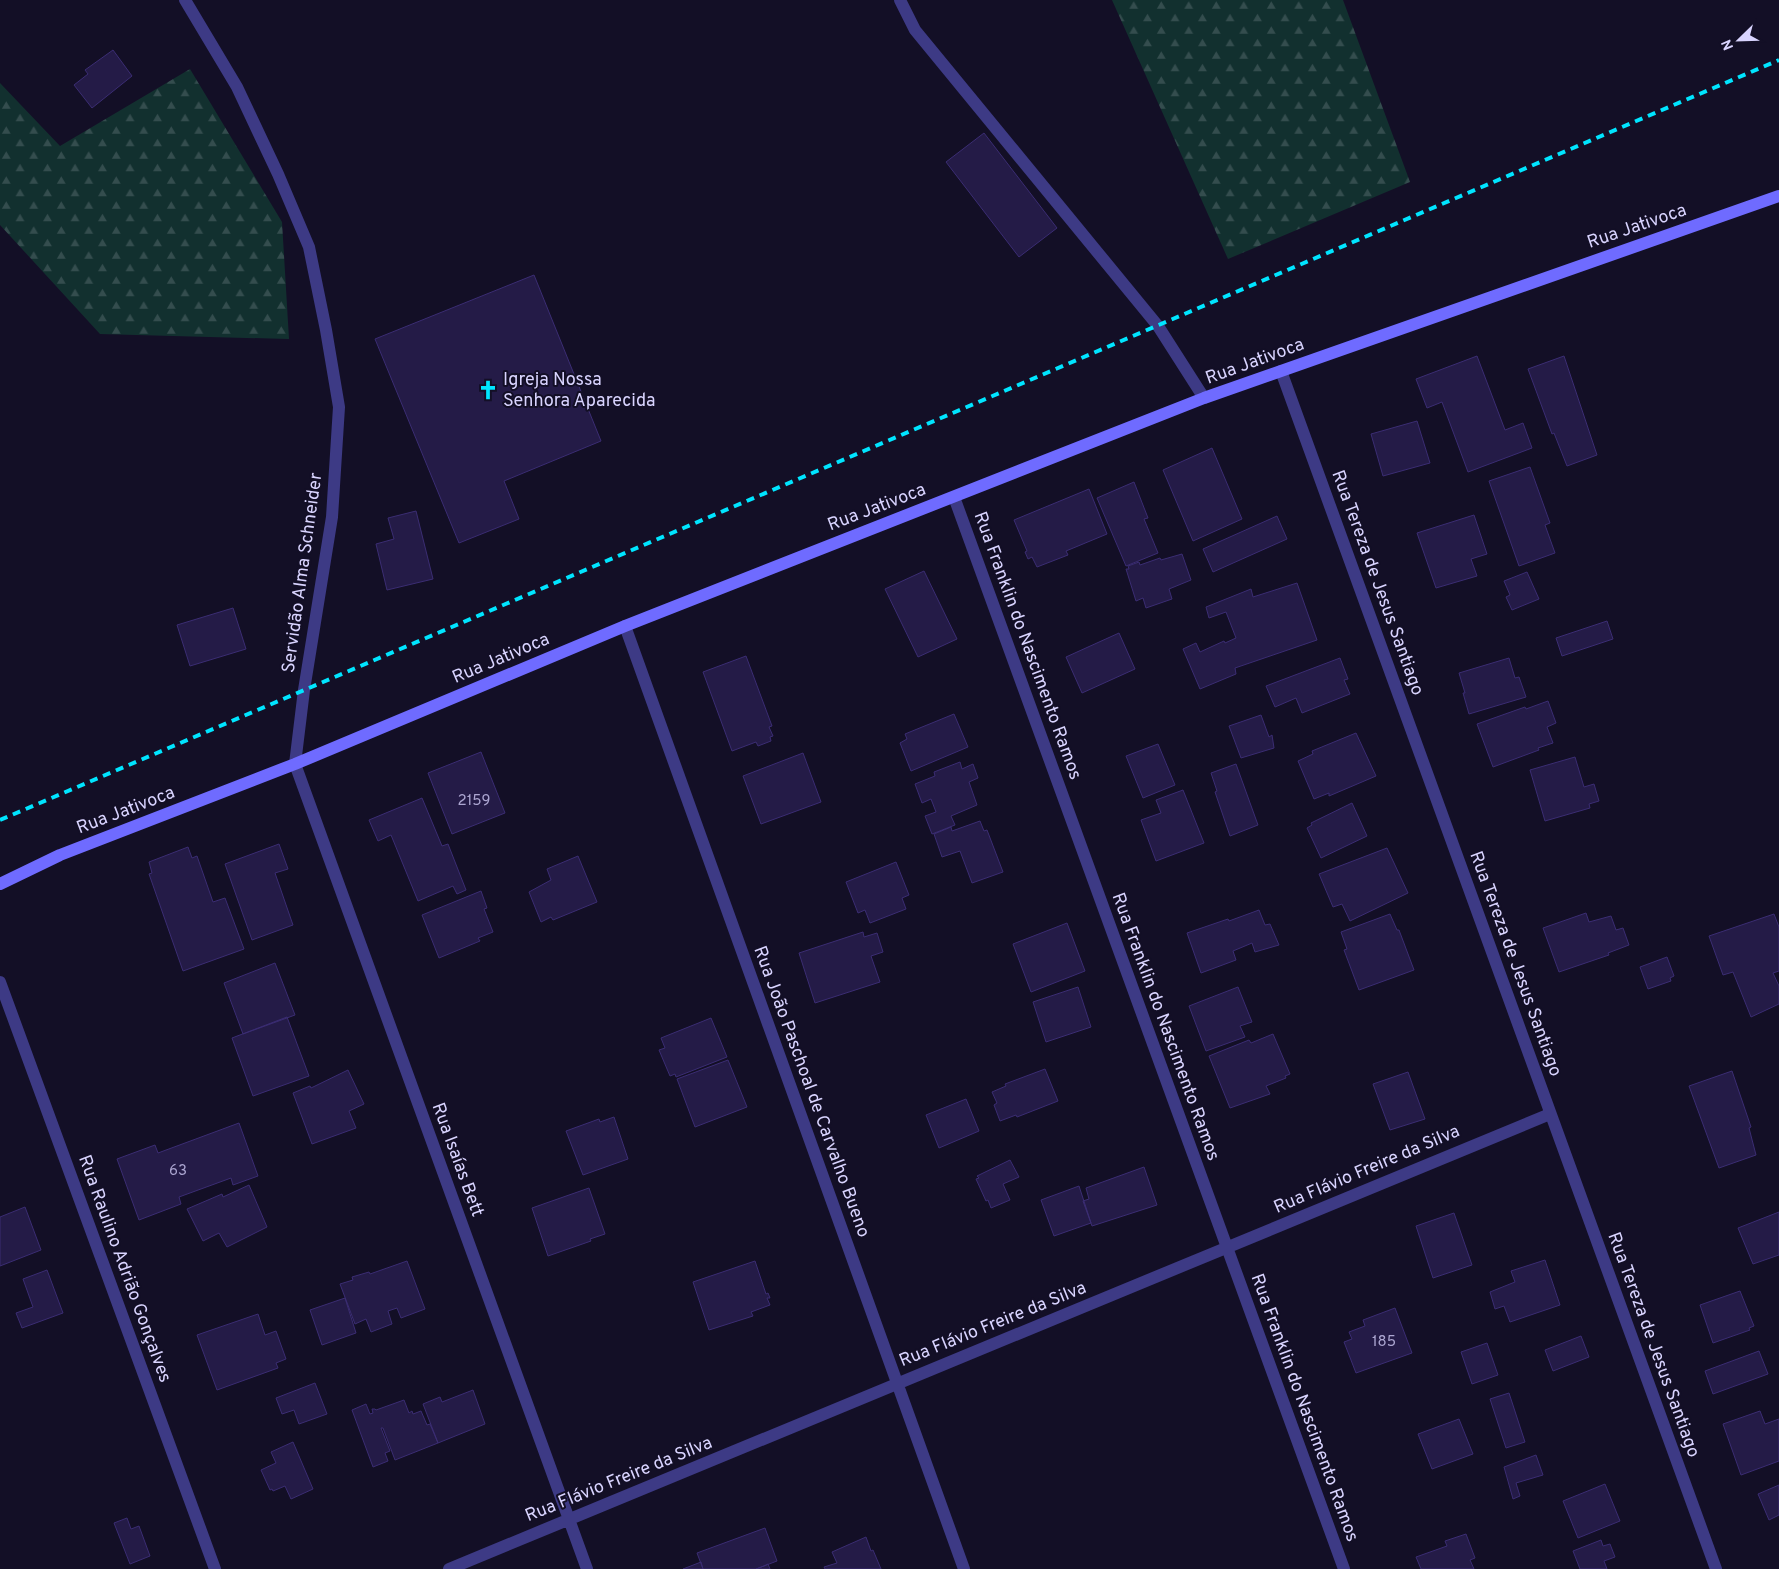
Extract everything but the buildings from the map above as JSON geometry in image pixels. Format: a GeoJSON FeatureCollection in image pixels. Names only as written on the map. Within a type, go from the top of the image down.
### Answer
{"type":"FeatureCollection","features":[{"type":"Feature","properties":{"kind":"street","name":"Servidão Alma Schneider"},"geometry":{"type":"LineString","coordinates":[[185,0],[237,87],[278,174],[309,247],[339,407],[332,517],[294,764]]}},
{"type":"Feature","properties":{"kind":"street"},"geometry":{"type":"LineString","coordinates":[[900,0],[915,30],[1158,326],[1204,398]]}},
{"type":"Feature","properties":{"kind":"street","name":"Rua Jativoca"},"geometry":{"type":"LineString","coordinates":[[0,884],[60,855],[294,764],[625,626],[1204,398],[1779,196]]}},
{"type":"Feature","properties":{"kind":"street","name":"Rua Tereza de Jesus Santiago"},"geometry":{"type":"LineString","coordinates":[[1281,371],[1716,1569]]}},
{"type":"Feature","properties":{"kind":"street","name":"Rua Franklin do Nascimento Ramos"},"geometry":{"type":"LineString","coordinates":[[954,497],[1344,1569]]}},
{"type":"Feature","properties":{"kind":"street","name":"Rua João Paschoal de Carvalho Bueno"},"geometry":{"type":"LineString","coordinates":[[625,626],[964,1569]]}},
{"type":"Feature","properties":{"kind":"street","name":"Rua Isaías Bett"},"geometry":{"type":"LineString","coordinates":[[294,764],[587,1569]]}},
{"type":"Feature","properties":{"kind":"street","name":"Rua Raulino Adrião Gonçalves"},"geometry":{"type":"LineString","coordinates":[[0,982],[215,1569]]}},
{"type":"Feature","properties":{"kind":"street","name":"Rua Flávio Freire da Silva"},"geometry":{"type":"LineString","coordinates":[[449,1569],[1550,1114]]}},
{"type":"Feature","properties":{"kind":"green space"},"geometry":{"type":"Polygon","coordinates":[[[1112,0],[1343,0],[1410,182],[1228,259],[1112,0]]]}},
{"type":"Feature","properties":{"kind":"green space"},"geometry":{"type":"Polygon","coordinates":[[[190,69],[282,222],[289,339],[100,334],[0,225],[0,83],[60,146],[190,69]]]}},
{"type":"Feature","properties":{"kind":"railway"},"geometry":{"type":"LineString","coordinates":[[0,820],[1779,60]]}},
{"type":"Feature","properties":{"kind":"place","name":"Igreja Nossa Senhora Aparecida"},"geometry":{"type":"Point","coordinates":[488,390]}}]}
